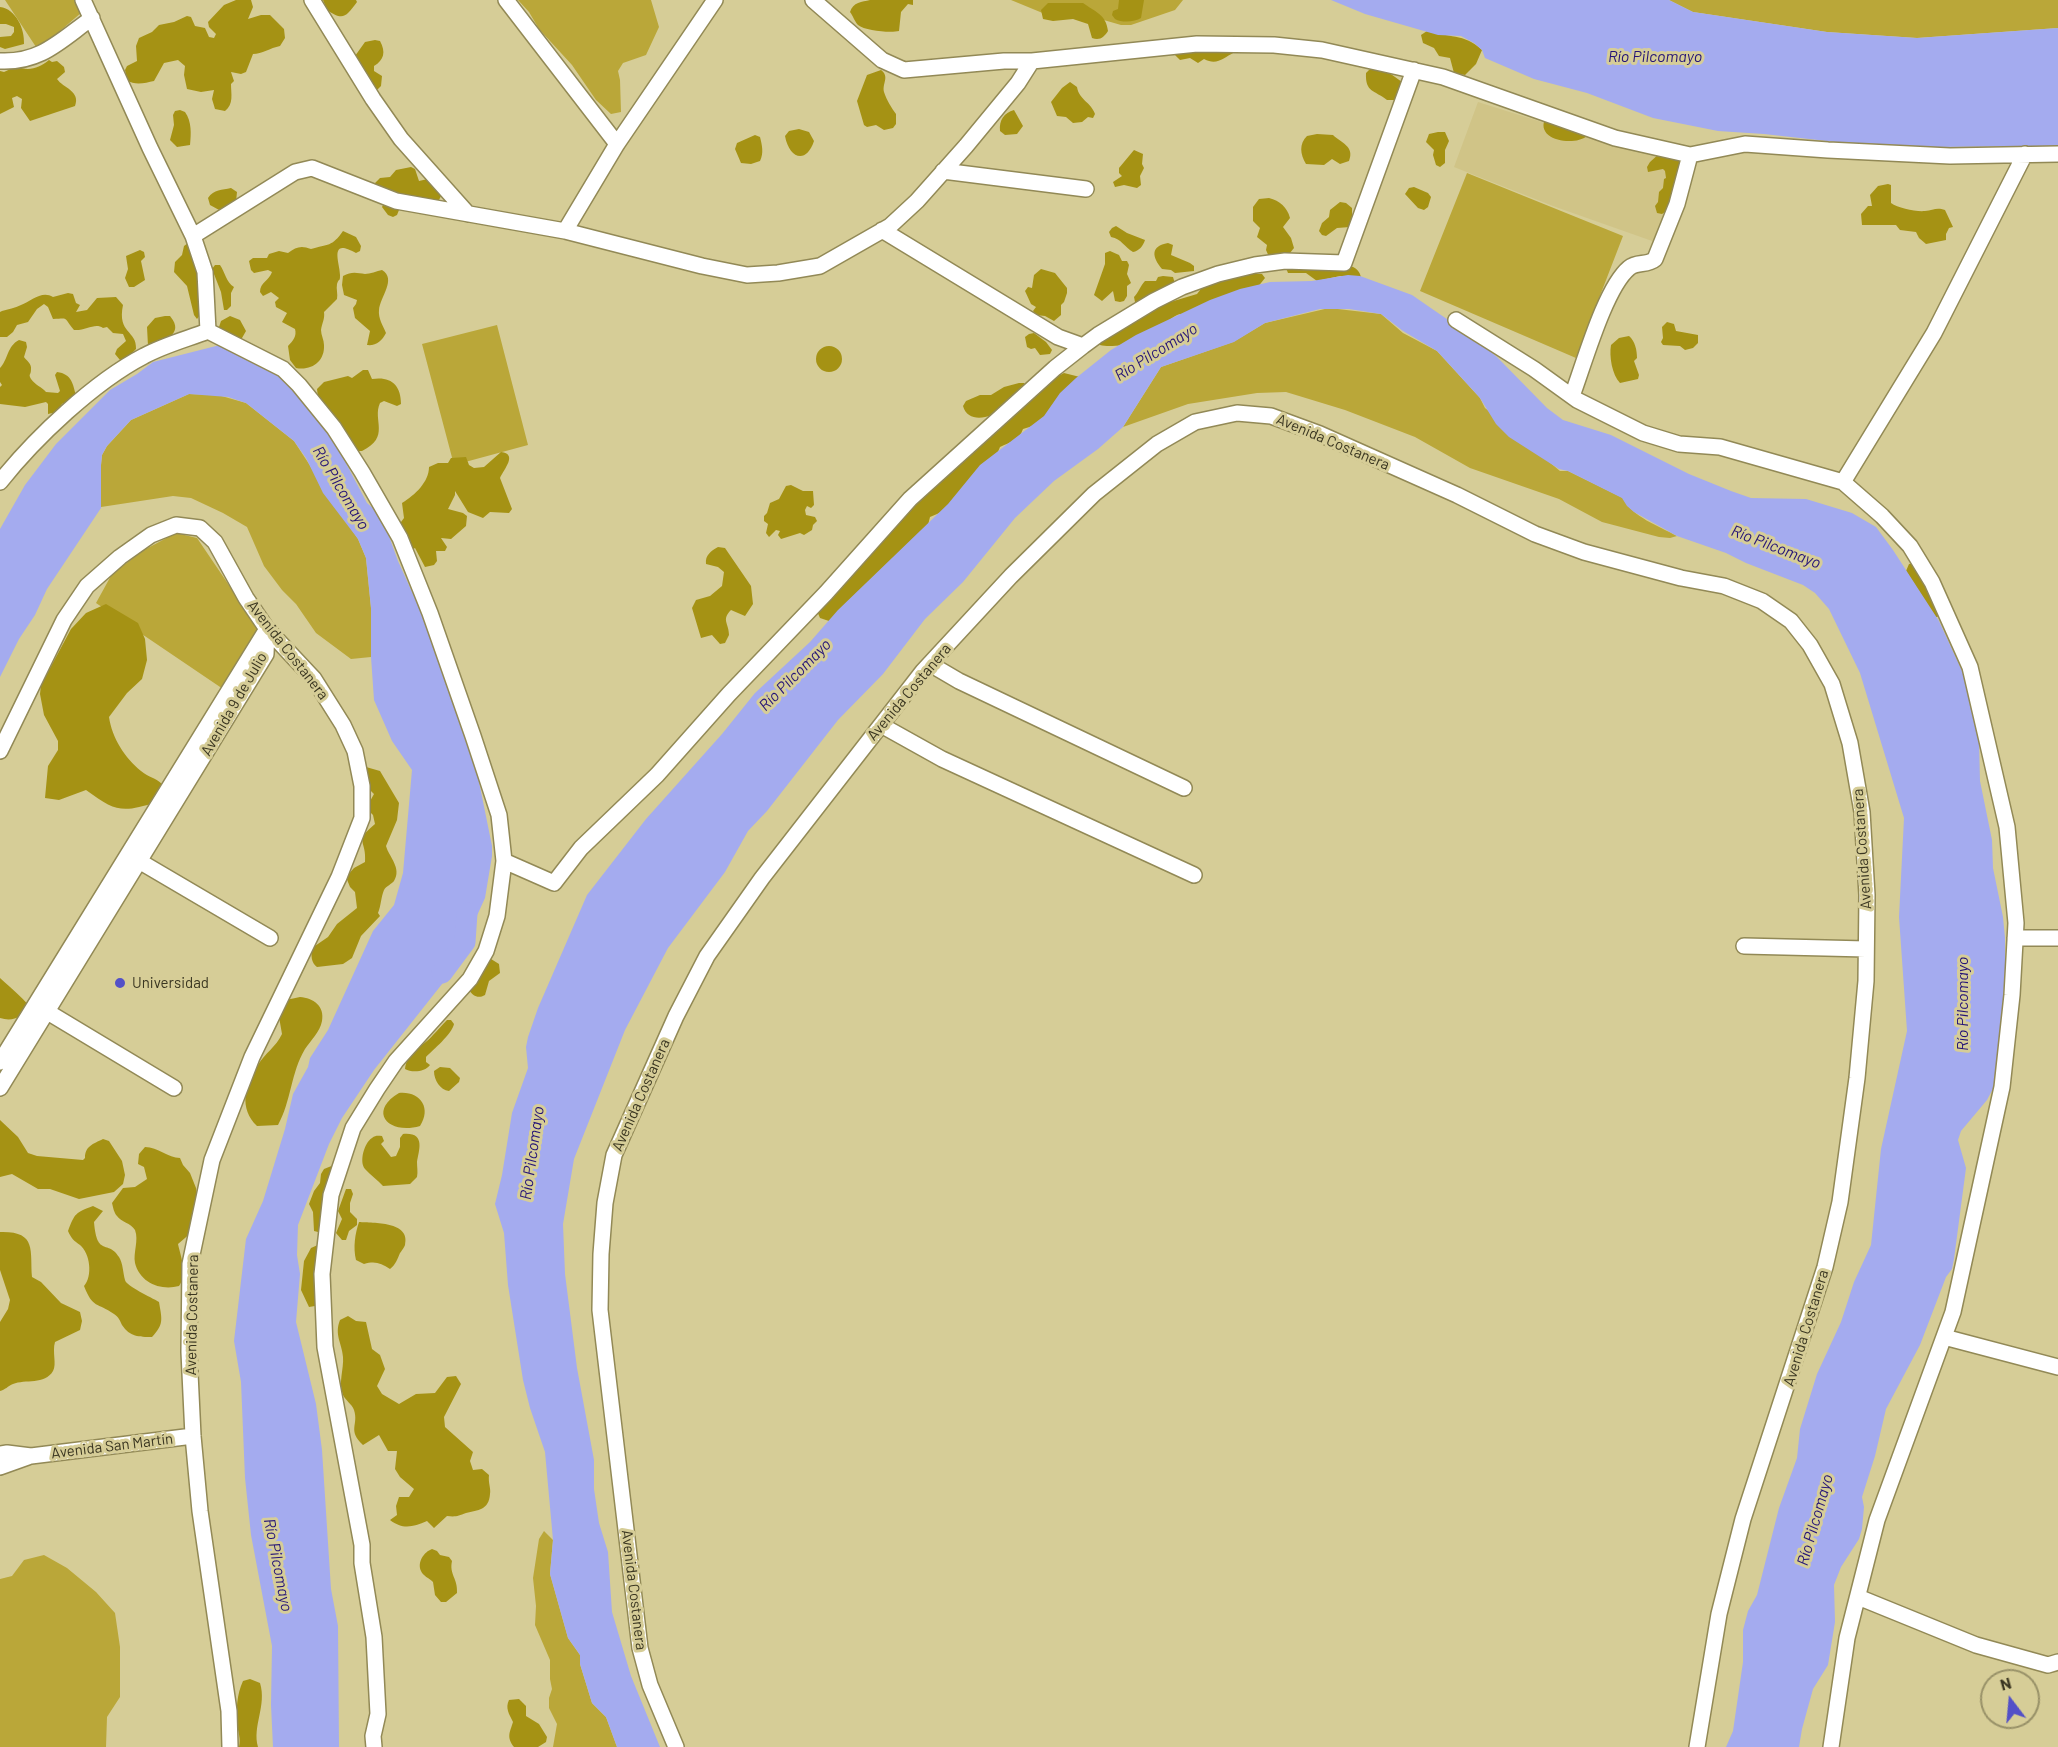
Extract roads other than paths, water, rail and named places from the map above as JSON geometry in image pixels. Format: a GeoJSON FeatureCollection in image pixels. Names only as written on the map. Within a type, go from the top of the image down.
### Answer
{"type":"FeatureCollection","features":[{"type":"Feature","properties":{"kind":"street"},"geometry":{"type":"LineString","coordinates":[[83,0],[193,236],[205,273],[208,331]]}},
{"type":"Feature","properties":{"kind":"street"},"geometry":{"type":"LineString","coordinates":[[312,0],[373,99],[401,139],[468,214]]}},
{"type":"Feature","properties":{"kind":"street"},"geometry":{"type":"LineString","coordinates":[[506,0],[617,144]]}},
{"type":"Feature","properties":{"kind":"street"},"geometry":{"type":"LineString","coordinates":[[565,231],[617,144],[716,0]]}},
{"type":"Feature","properties":{"kind":"street"},"geometry":{"type":"LineString","coordinates":[[813,0],[882,60],[904,70],[1004,61],[1032,61],[1197,44],[1263,44],[1322,50],[1414,70],[1615,138],[1690,155],[1744,144],[1950,156],[2058,154]]}},
{"type":"Feature","properties":{"kind":"street"},"geometry":{"type":"LineString","coordinates":[[0,61],[22,61],[42,54],[92,18]]}},
{"type":"Feature","properties":{"kind":"street"},"geometry":{"type":"LineString","coordinates":[[193,236],[295,172],[312,168],[396,201],[565,231],[702,266],[747,274],[778,273],[820,266],[882,230],[917,201],[1018,83],[1032,61]]}},
{"type":"Feature","properties":{"kind":"street"},"geometry":{"type":"LineString","coordinates":[[504,861],[554,884],[580,848],[657,775],[910,499],[1055,368],[1098,335],[1154,301],[1182,287],[1218,274],[1286,261],[1344,263],[1414,70]]}},
{"type":"Feature","properties":{"kind":"street"},"geometry":{"type":"LineString","coordinates":[[1843,482],[1934,333],[2025,154]]}},
{"type":"Feature","properties":{"kind":"street"},"geometry":{"type":"LineString","coordinates":[[1572,396],[1601,315],[1621,277],[1631,266],[1650,264],[1655,259],[1677,204],[1690,155]]}},
{"type":"Feature","properties":{"kind":"street"},"geometry":{"type":"LineString","coordinates":[[943,171],[1086,189]]}},
{"type":"Feature","properties":{"kind":"street"},"geometry":{"type":"LineString","coordinates":[[882,230],[1058,337],[1083,346]]}},
{"type":"Feature","properties":{"kind":"street"},"geometry":{"type":"LineString","coordinates":[[1456,320],[1572,396],[1643,433],[1679,444],[1720,447],[1843,482],[1882,516],[1910,546],[1932,582],[1970,667],[2007,827],[2016,923],[2012,995],[2002,1087],[1953,1312],[1877,1520],[1847,1638],[1831,1747]]}},
{"type":"Feature","properties":{"kind":"street"},"geometry":{"type":"LineString","coordinates":[[0,482],[84,397],[110,377],[145,356],[208,331],[283,369],[334,428],[394,529],[430,613],[499,815],[504,861],[497,916],[486,951],[470,979],[396,1061],[377,1089],[353,1128],[332,1195],[322,1274],[325,1347],[362,1545],[362,1563],[374,1637],[378,1714],[374,1747]]}},
{"type":"Feature","properties":{"kind":"street","name":"Avenida Costanera"},"geometry":{"type":"LineString","coordinates":[[676,1747],[650,1685],[640,1648],[600,1310],[605,1203],[614,1155],[676,1016],[707,956],[762,878],[930,664],[1011,576],[1094,494],[1157,444],[1195,422],[1237,413],[1271,416],[1320,434],[1457,495],[1535,534],[1584,552],[1681,578],[1724,586],[1762,601],[1791,621],[1810,645],[1832,684],[1850,743],[1862,812],[1867,895],[1866,981],[1857,1078],[1840,1202],[1825,1267],[1743,1519],[1719,1614],[1697,1747]]}},
{"type":"Feature","properties":{"kind":"street","name":"Avenida Costanera"},"geometry":{"type":"LineString","coordinates":[[0,751],[64,620],[87,586],[120,557],[151,535],[176,525],[200,528],[215,542],[246,598],[267,628],[314,679],[343,725],[355,751],[362,786],[362,818],[339,877],[252,1057],[212,1160],[190,1263],[189,1352],[193,1436],[200,1511],[229,1711],[230,1747]]}},
{"type":"Feature","properties":{"kind":"street","name":"Avenida 9 de Julio"},"geometry":{"type":"LineString","coordinates":[[0,1062],[139,861],[266,654],[267,628]]}},
{"type":"Feature","properties":{"kind":"street","name":"Avenida 9 de Julio"},"geometry":{"type":"LineString","coordinates":[[0,1088],[46,1011],[85,936],[267,628]]}},
{"type":"Feature","properties":{"kind":"street"},"geometry":{"type":"LineString","coordinates":[[930,664],[959,681],[1184,788]]}},
{"type":"Feature","properties":{"kind":"street"},"geometry":{"type":"LineString","coordinates":[[881,725],[942,759],[1194,875]]}},
{"type":"Feature","properties":{"kind":"street"},"geometry":{"type":"LineString","coordinates":[[139,861],[270,938]]}},
{"type":"Feature","properties":{"kind":"street"},"geometry":{"type":"LineString","coordinates":[[2015,938],[2058,938]]}},
{"type":"Feature","properties":{"kind":"street"},"geometry":{"type":"LineString","coordinates":[[1744,946],[1866,949]]}},
{"type":"Feature","properties":{"kind":"street"},"geometry":{"type":"LineString","coordinates":[[46,1011],[174,1088]]}},
{"type":"Feature","properties":{"kind":"street"},"geometry":{"type":"LineString","coordinates":[[1944,1336],[2058,1367]]}},
{"type":"Feature","properties":{"kind":"street","name":"Avenida San Martín"},"geometry":{"type":"LineString","coordinates":[[0,1467],[31,1456],[193,1436]]}},
{"type":"Feature","properties":{"kind":"street","name":"Avenida San Martín"},"geometry":{"type":"LineString","coordinates":[[0,1454],[31,1456]]}},
{"type":"Feature","properties":{"kind":"street"},"geometry":{"type":"LineString","coordinates":[[1858,1597],[1976,1645],[2048,1665],[2058,1662]]}},
{"type":"Feature","properties":{"kind":"water","name":"Río Pilcomayo"},"geometry":{"type":"Polygon","coordinates":[[[1331,0],[1669,0],[1693,12],[1827,32],[1917,38],[2058,28],[2058,146],[1931,147],[1836,142],[1718,131],[1653,118],[1587,93],[1534,79],[1485,58],[1482,50],[1461,36],[1438,35],[1365,14],[1331,0]]]}},
{"type":"Feature","properties":{"kind":"water"},"geometry":{"type":"Polygon","coordinates":[[[1348,275],[1360,276],[1412,295],[1470,335],[1497,357],[1547,408],[1563,420],[1611,435],[1689,474],[1751,498],[1806,499],[1852,513],[1876,527],[1939,621],[1963,673],[1979,741],[1980,781],[1992,840],[1993,868],[2003,917],[2005,1028],[1996,1083],[1987,1100],[1961,1131],[1958,1140],[1966,1168],[1952,1269],[1946,1277],[1920,1345],[1886,1409],[1862,1497],[1864,1507],[1862,1529],[1834,1585],[1835,1622],[1828,1665],[1813,1689],[1799,1747],[1726,1747],[1733,1731],[1743,1662],[1743,1630],[1748,1611],[1757,1595],[1779,1508],[1797,1458],[1800,1429],[1817,1374],[1841,1322],[1854,1282],[1871,1245],[1881,1149],[1907,1031],[1899,917],[1904,818],[1860,673],[1829,609],[1815,593],[1803,585],[1726,553],[1677,536],[1634,512],[1622,498],[1568,471],[1559,469],[1509,437],[1496,424],[1480,398],[1437,351],[1403,331],[1381,314],[1349,309],[1320,309],[1265,323],[1234,342],[1161,367],[1123,427],[1098,449],[1054,481],[1015,518],[963,582],[925,619],[883,674],[838,720],[767,811],[748,831],[725,872],[668,948],[625,1030],[574,1159],[563,1224],[565,1274],[577,1368],[594,1460],[594,1489],[599,1523],[608,1552],[612,1612],[631,1676],[660,1747],[617,1747],[606,1717],[592,1703],[580,1664],[580,1655],[568,1638],[550,1574],[553,1540],[545,1452],[523,1380],[508,1285],[504,1233],[495,1204],[512,1113],[528,1068],[526,1047],[528,1037],[538,1008],[587,895],[646,819],[722,734],[755,693],[810,642],[838,610],[948,504],[980,465],[1044,416],[1060,393],[1076,378],[1111,350],[1136,335],[1210,300],[1240,289],[1270,282],[1312,281],[1348,275]]]}},
{"type":"Feature","properties":{"kind":"water"},"geometry":{"type":"Polygon","coordinates":[[[220,345],[266,364],[288,383],[329,431],[367,503],[385,525],[398,561],[432,636],[476,767],[492,846],[485,898],[465,942],[458,951],[446,979],[374,1070],[342,1118],[329,1144],[298,1225],[297,1255],[300,1274],[296,1322],[316,1404],[322,1450],[331,1589],[338,1626],[339,1747],[273,1747],[272,1646],[251,1535],[245,1478],[241,1382],[234,1341],[246,1239],[263,1201],[293,1094],[308,1067],[310,1058],[328,1030],[373,931],[394,905],[403,873],[412,770],[392,741],[374,700],[371,608],[366,558],[358,539],[323,493],[306,458],[294,441],[246,403],[228,397],[189,394],[131,420],[107,446],[102,455],[101,465],[101,508],[47,589],[0,677],[0,529],[25,485],[56,444],[110,390],[153,362],[220,345]]]}},
{"type":"Feature","properties":{"kind":"waterway","name":"Río Pilcomayo"},"geometry":{"type":"LineString","coordinates":[[442,973],[465,942],[467,913]]}},
{"type":"Feature","properties":{"kind":"place","name":"Universidad"},"geometry":{"type":"Point","coordinates":[120,983]}}]}
